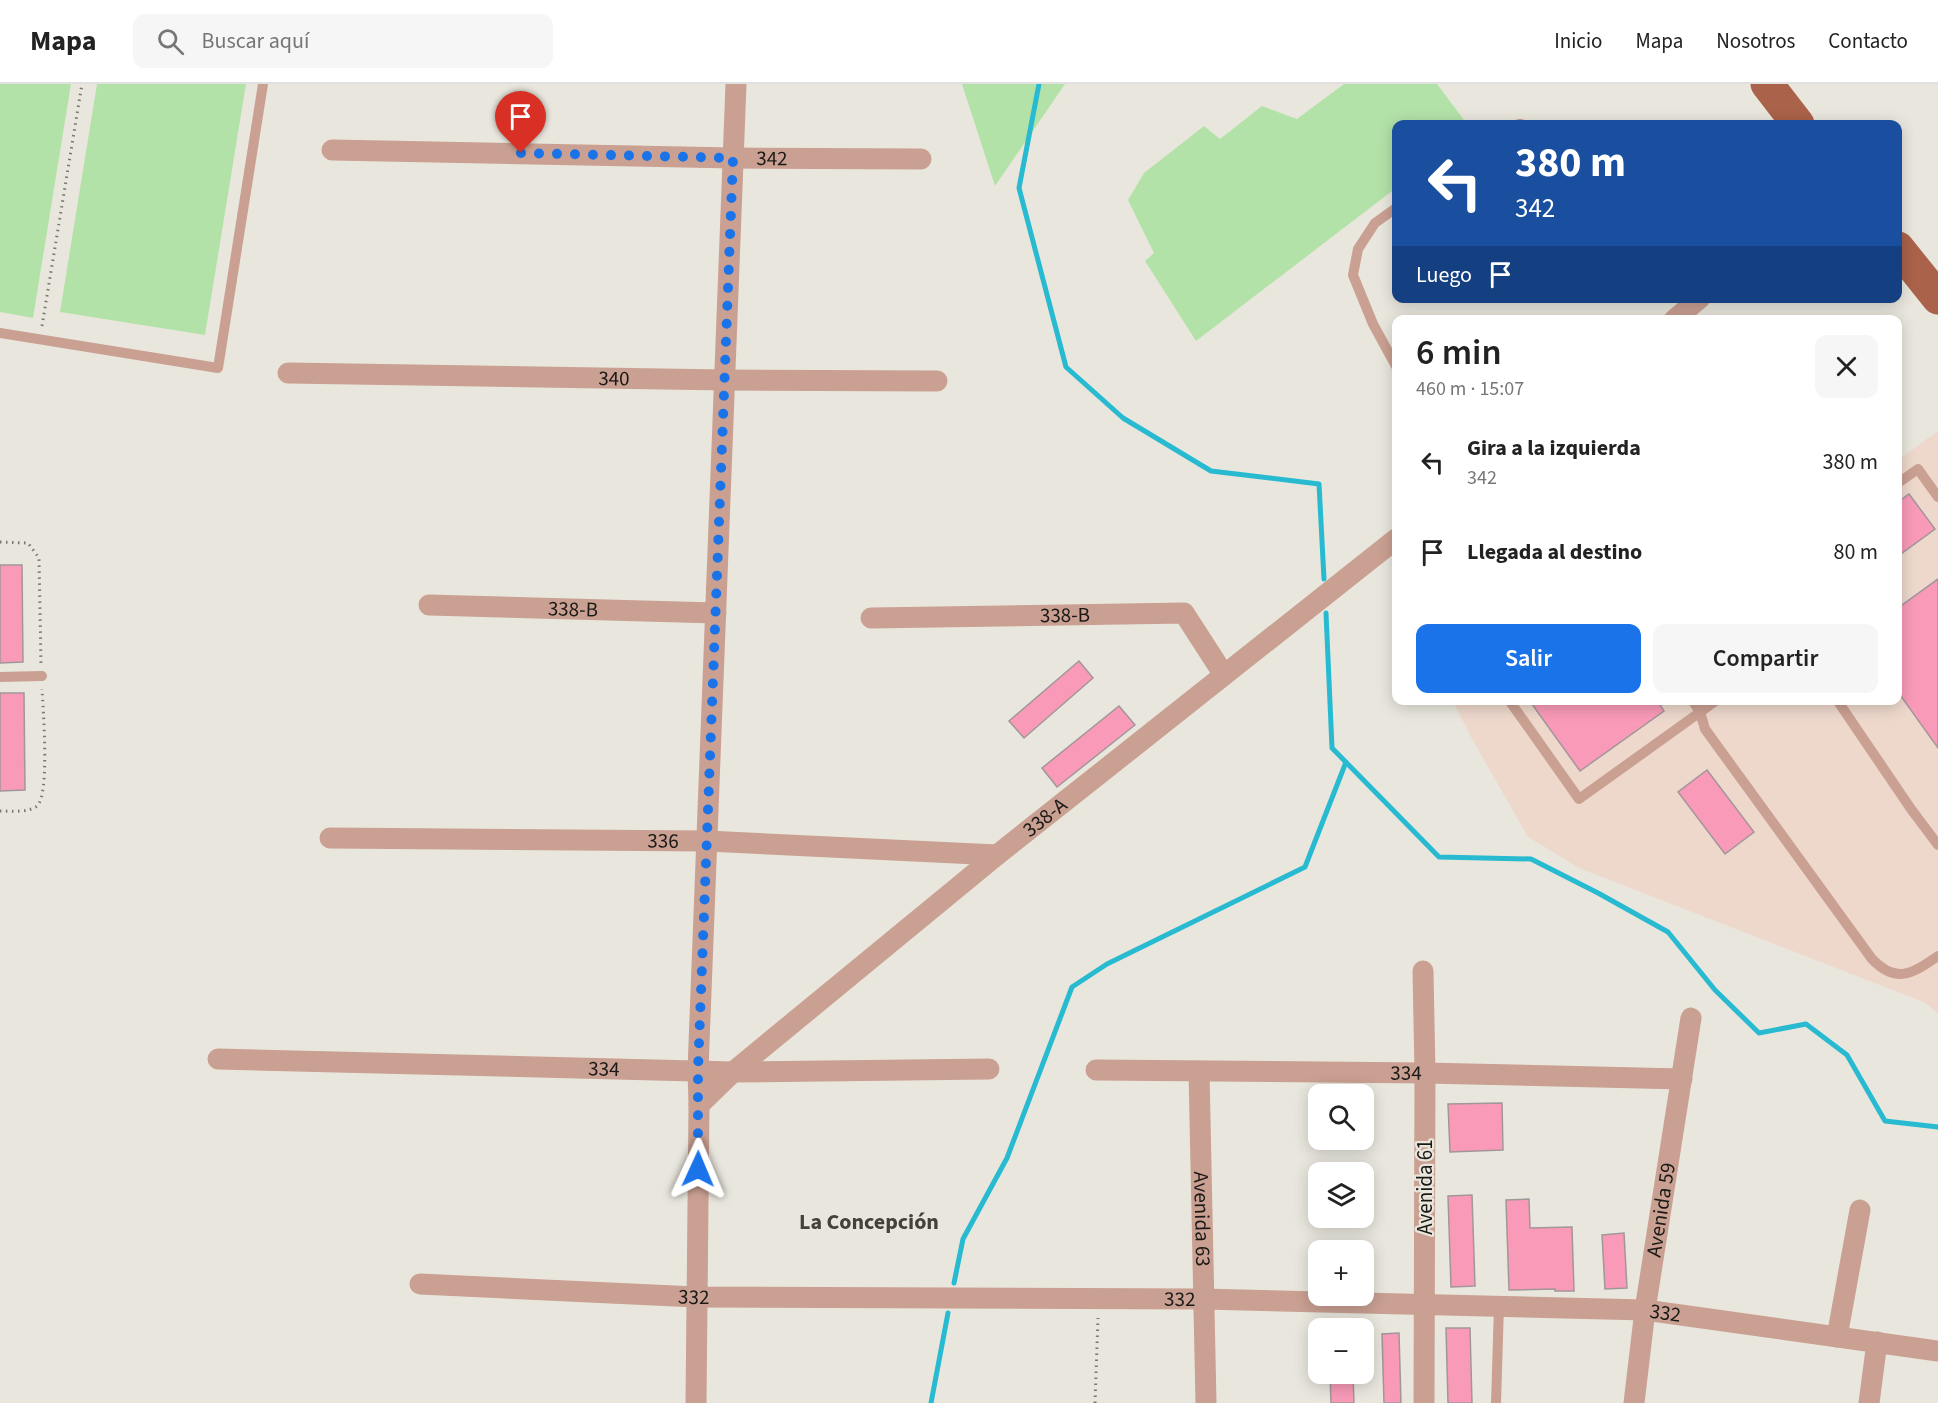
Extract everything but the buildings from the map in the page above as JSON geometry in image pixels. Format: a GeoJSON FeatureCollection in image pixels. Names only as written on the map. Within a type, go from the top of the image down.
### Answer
{"type":"FeatureCollection","features":[{"type":"Feature","properties":{"kind":"main road"},"geometry":{"type":"LineString","coordinates":[[1767,84],[1795,120]]}},
{"type":"Feature","properties":{"kind":"main road"},"geometry":{"type":"LineString","coordinates":[[1902,253],[1938,298]]}},
{"type":"Feature","properties":{"kind":"street"},"geometry":{"type":"LineString","coordinates":[[696,1403],[698,1070],[736,84]]}},
{"type":"Feature","properties":{"kind":"street","name":"342"},"geometry":{"type":"LineString","coordinates":[[332,150],[733,158],[921,159]]}},
{"type":"Feature","properties":{"kind":"street"},"geometry":{"type":"LineString","coordinates":[[1680,315],[1694,303]]}},
{"type":"Feature","properties":{"kind":"street","name":"340"},"geometry":{"type":"LineString","coordinates":[[288,373],[937,381]]}},
{"type":"Feature","properties":{"kind":"street","name":"338-A"},"geometry":{"type":"LineString","coordinates":[[699,1105],[733,1072],[997,855],[1392,542]]}},
{"type":"Feature","properties":{"kind":"street","name":"338-B"},"geometry":{"type":"LineString","coordinates":[[429,604],[716,613]]}},
{"type":"Feature","properties":{"kind":"street","name":"338-B"},"geometry":{"type":"LineString","coordinates":[[871,618],[1184,613],[1224,675]]}},
{"type":"Feature","properties":{"kind":"street","name":"336"},"geometry":{"type":"LineString","coordinates":[[330,838],[707,841],[997,855]]}},
{"type":"Feature","properties":{"kind":"street","name":"Avenida 61"},"geometry":{"type":"LineString","coordinates":[[1423,971],[1424,1403]]}},
{"type":"Feature","properties":{"kind":"street","name":"Avenida 59"},"geometry":{"type":"LineString","coordinates":[[1634,1403],[1645,1310],[1691,1018]]}},
{"type":"Feature","properties":{"kind":"street","name":"334"},"geometry":{"type":"LineString","coordinates":[[218,1059],[733,1072],[989,1069]]}},
{"type":"Feature","properties":{"kind":"street","name":"334"},"geometry":{"type":"LineString","coordinates":[[1096,1070],[1425,1073],[1682,1079]]}},
{"type":"Feature","properties":{"kind":"street","name":"Avenida 63"},"geometry":{"type":"LineString","coordinates":[[1199,1071],[1206,1403]]}},
{"type":"Feature","properties":{"kind":"street"},"geometry":{"type":"LineString","coordinates":[[1837,1337],[1860,1210]]}},
{"type":"Feature","properties":{"kind":"street","name":"332"},"geometry":{"type":"LineString","coordinates":[[420,1284],[696,1297],[1203,1299],[1645,1310],[1938,1351]]}},
{"type":"Feature","properties":{"kind":"street"},"geometry":{"type":"LineString","coordinates":[[1869,1403],[1877,1342]]}},
{"type":"Feature","properties":{"kind":"lane"},"geometry":{"type":"LineString","coordinates":[[0,333],[218,368],[263,84]]}},
{"type":"Feature","properties":{"kind":"lane"},"geometry":{"type":"LineString","coordinates":[[1392,211],[1375,223],[1358,249],[1353,275],[1372,324],[1392,359]]}},
{"type":"Feature","properties":{"kind":"lane"},"geometry":{"type":"LineString","coordinates":[[1902,480],[1918,469],[1938,497]]}},
{"type":"Feature","properties":{"kind":"lane"},"geometry":{"type":"LineString","coordinates":[[0,677],[42,676]]}},
{"type":"Feature","properties":{"kind":"lane"},"geometry":{"type":"LineString","coordinates":[[1513,705],[1579,799],[1710,705]]}},
{"type":"Feature","properties":{"kind":"lane"},"geometry":{"type":"LineString","coordinates":[[1695,705],[1705,729],[1872,959],[1883,970],[1901,975],[1923,967],[1938,956]]}},
{"type":"Feature","properties":{"kind":"lane"},"geometry":{"type":"LineString","coordinates":[[1840,705],[1938,845]]}},
{"type":"Feature","properties":{"kind":"lane"},"geometry":{"type":"LineString","coordinates":[[1496,1403],[1499,1306]]}},
{"type":"Feature","properties":{"kind":"path"},"geometry":{"type":"LineString","coordinates":[[40,340],[82,84]]}},
{"type":"Feature","properties":{"kind":"path"},"geometry":{"type":"LineString","coordinates":[[1095,1403],[1098,1298]]}},
{"type":"Feature","properties":{"kind":"shaded area"},"geometry":{"type":"Polygon","coordinates":[[[1938,431],[1938,1014],[1926,1003],[1579,868],[1528,837],[1455,705],[1902,705],[1902,457],[1938,431]]]}},
{"type":"Feature","properties":{"kind":"green space"},"geometry":{"type":"Polygon","coordinates":[[[0,84],[71,84],[33,318],[0,312],[0,84]]]}},
{"type":"Feature","properties":{"kind":"green space"},"geometry":{"type":"Polygon","coordinates":[[[97,84],[246,84],[205,335],[60,312],[97,84]]]}},
{"type":"Feature","properties":{"kind":"green space"},"geometry":{"type":"Polygon","coordinates":[[[962,84],[1065,84],[995,186],[962,84]]]}},
{"type":"Feature","properties":{"kind":"green space"},"geometry":{"type":"Polygon","coordinates":[[[1344,84],[1437,84],[1464,120],[1392,120],[1392,191],[1196,341],[1145,261],[1154,253],[1128,200],[1144,173],[1204,126],[1220,139],[1262,106],[1297,119],[1344,84]]]}},
{"type":"Feature","properties":{"kind":"waterway"},"geometry":{"type":"LineString","coordinates":[[1039,84],[1019,188],[1066,367],[1123,418],[1211,471],[1319,484],[1324,579]]}},
{"type":"Feature","properties":{"kind":"waterway"},"geometry":{"type":"LineString","coordinates":[[1326,613],[1332,748],[1439,857],[1531,859],[1598,893],[1668,932],[1715,990],[1759,1033],[1806,1024],[1847,1055],[1885,1121],[1938,1127]]}},
{"type":"Feature","properties":{"kind":"waterway"},"geometry":{"type":"LineString","coordinates":[[954,1283],[963,1239],[1007,1158],[1072,987],[1107,964],[1305,867],[1346,762]]}},
{"type":"Feature","properties":{"kind":"waterway"},"geometry":{"type":"LineString","coordinates":[[931,1403],[948,1313]]}},
{"type":"Feature","properties":{"kind":"district","name":"La Concepción"},"geometry":{"type":"Point","coordinates":[869,1222]}},
{"type":"Feature","properties":{"kind":"route"},"geometry":{"type":"LineString","coordinates":[[521,153],[733,158],[698,1070],[698,1169]]}}]}
